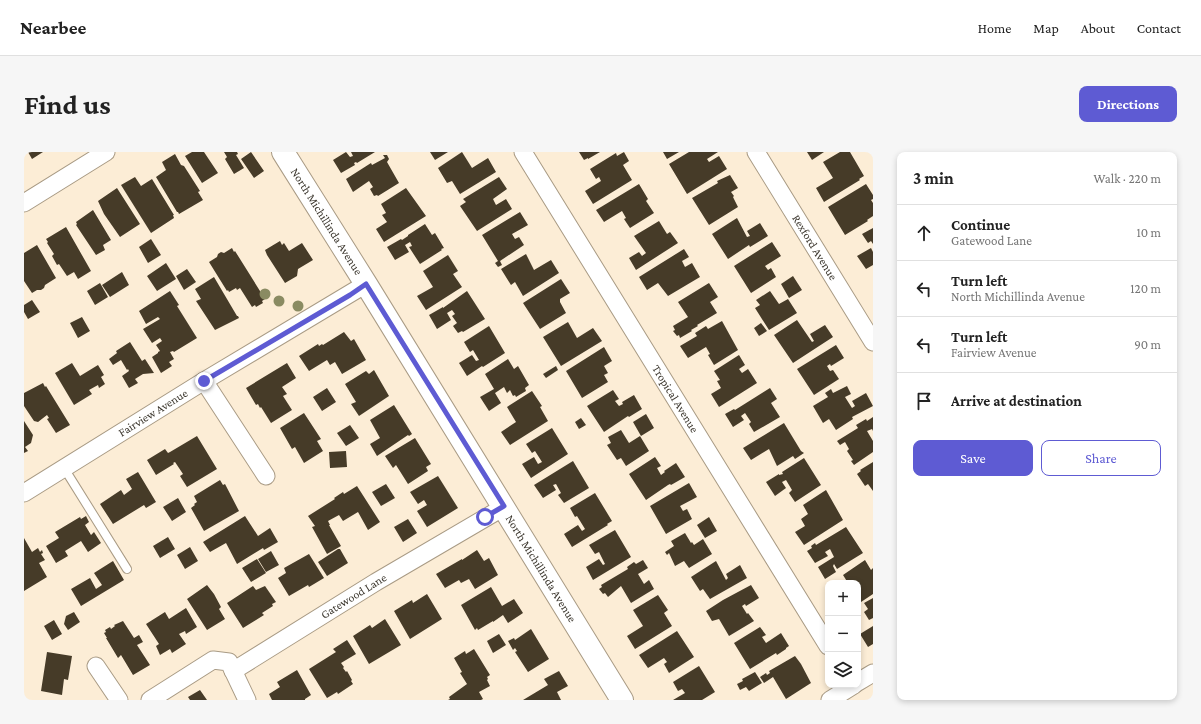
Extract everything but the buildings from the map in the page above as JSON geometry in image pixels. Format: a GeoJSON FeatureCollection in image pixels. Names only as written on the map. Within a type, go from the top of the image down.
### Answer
{"type":"FeatureCollection","features":[{"type":"Feature","properties":{"kind":"street"},"geometry":{"type":"LineString","coordinates":[[24,203],[106,152]]}},
{"type":"Feature","properties":{"kind":"street","name":"North Michillinda Avenue"},"geometry":{"type":"LineString","coordinates":[[283,152],[504,506],[622,700]]}},
{"type":"Feature","properties":{"kind":"street","name":"Tropical Avenue"},"geometry":{"type":"LineString","coordinates":[[523,152],[825,641]]}},
{"type":"Feature","properties":{"kind":"street","name":"Rexford Avenue"},"geometry":{"type":"LineString","coordinates":[[756,152],[873,342]]}},
{"type":"Feature","properties":{"kind":"street","name":"Fairview Avenue"},"geometry":{"type":"LineString","coordinates":[[24,493],[204,381],[350,295],[366,284]]}},
{"type":"Feature","properties":{"kind":"street"},"geometry":{"type":"LineString","coordinates":[[204,381],[266,476]]}},
{"type":"Feature","properties":{"kind":"street","name":"Gatewood Lane"},"geometry":{"type":"LineString","coordinates":[[233,671],[376,582],[504,506]]}},
{"type":"Feature","properties":{"kind":"street"},"geometry":{"type":"LineString","coordinates":[[150,700],[213,660],[229,662],[247,700]]}},
{"type":"Feature","properties":{"kind":"street"},"geometry":{"type":"LineString","coordinates":[[96,666],[119,700]]}},
{"type":"Feature","properties":{"kind":"street"},"geometry":{"type":"LineString","coordinates":[[861,681],[873,673]]}},
{"type":"Feature","properties":{"kind":"street"},"geometry":{"type":"LineString","coordinates":[[830,700],[849,688]]}},
{"type":"Feature","properties":{"kind":"lane"},"geometry":{"type":"LineString","coordinates":[[64,468],[127,568]]}},
{"type":"Feature","properties":{"kind":"route"},"geometry":{"type":"LineString","coordinates":[[204,381],[350,295],[366,284],[504,506],[485,517]]}}]}
